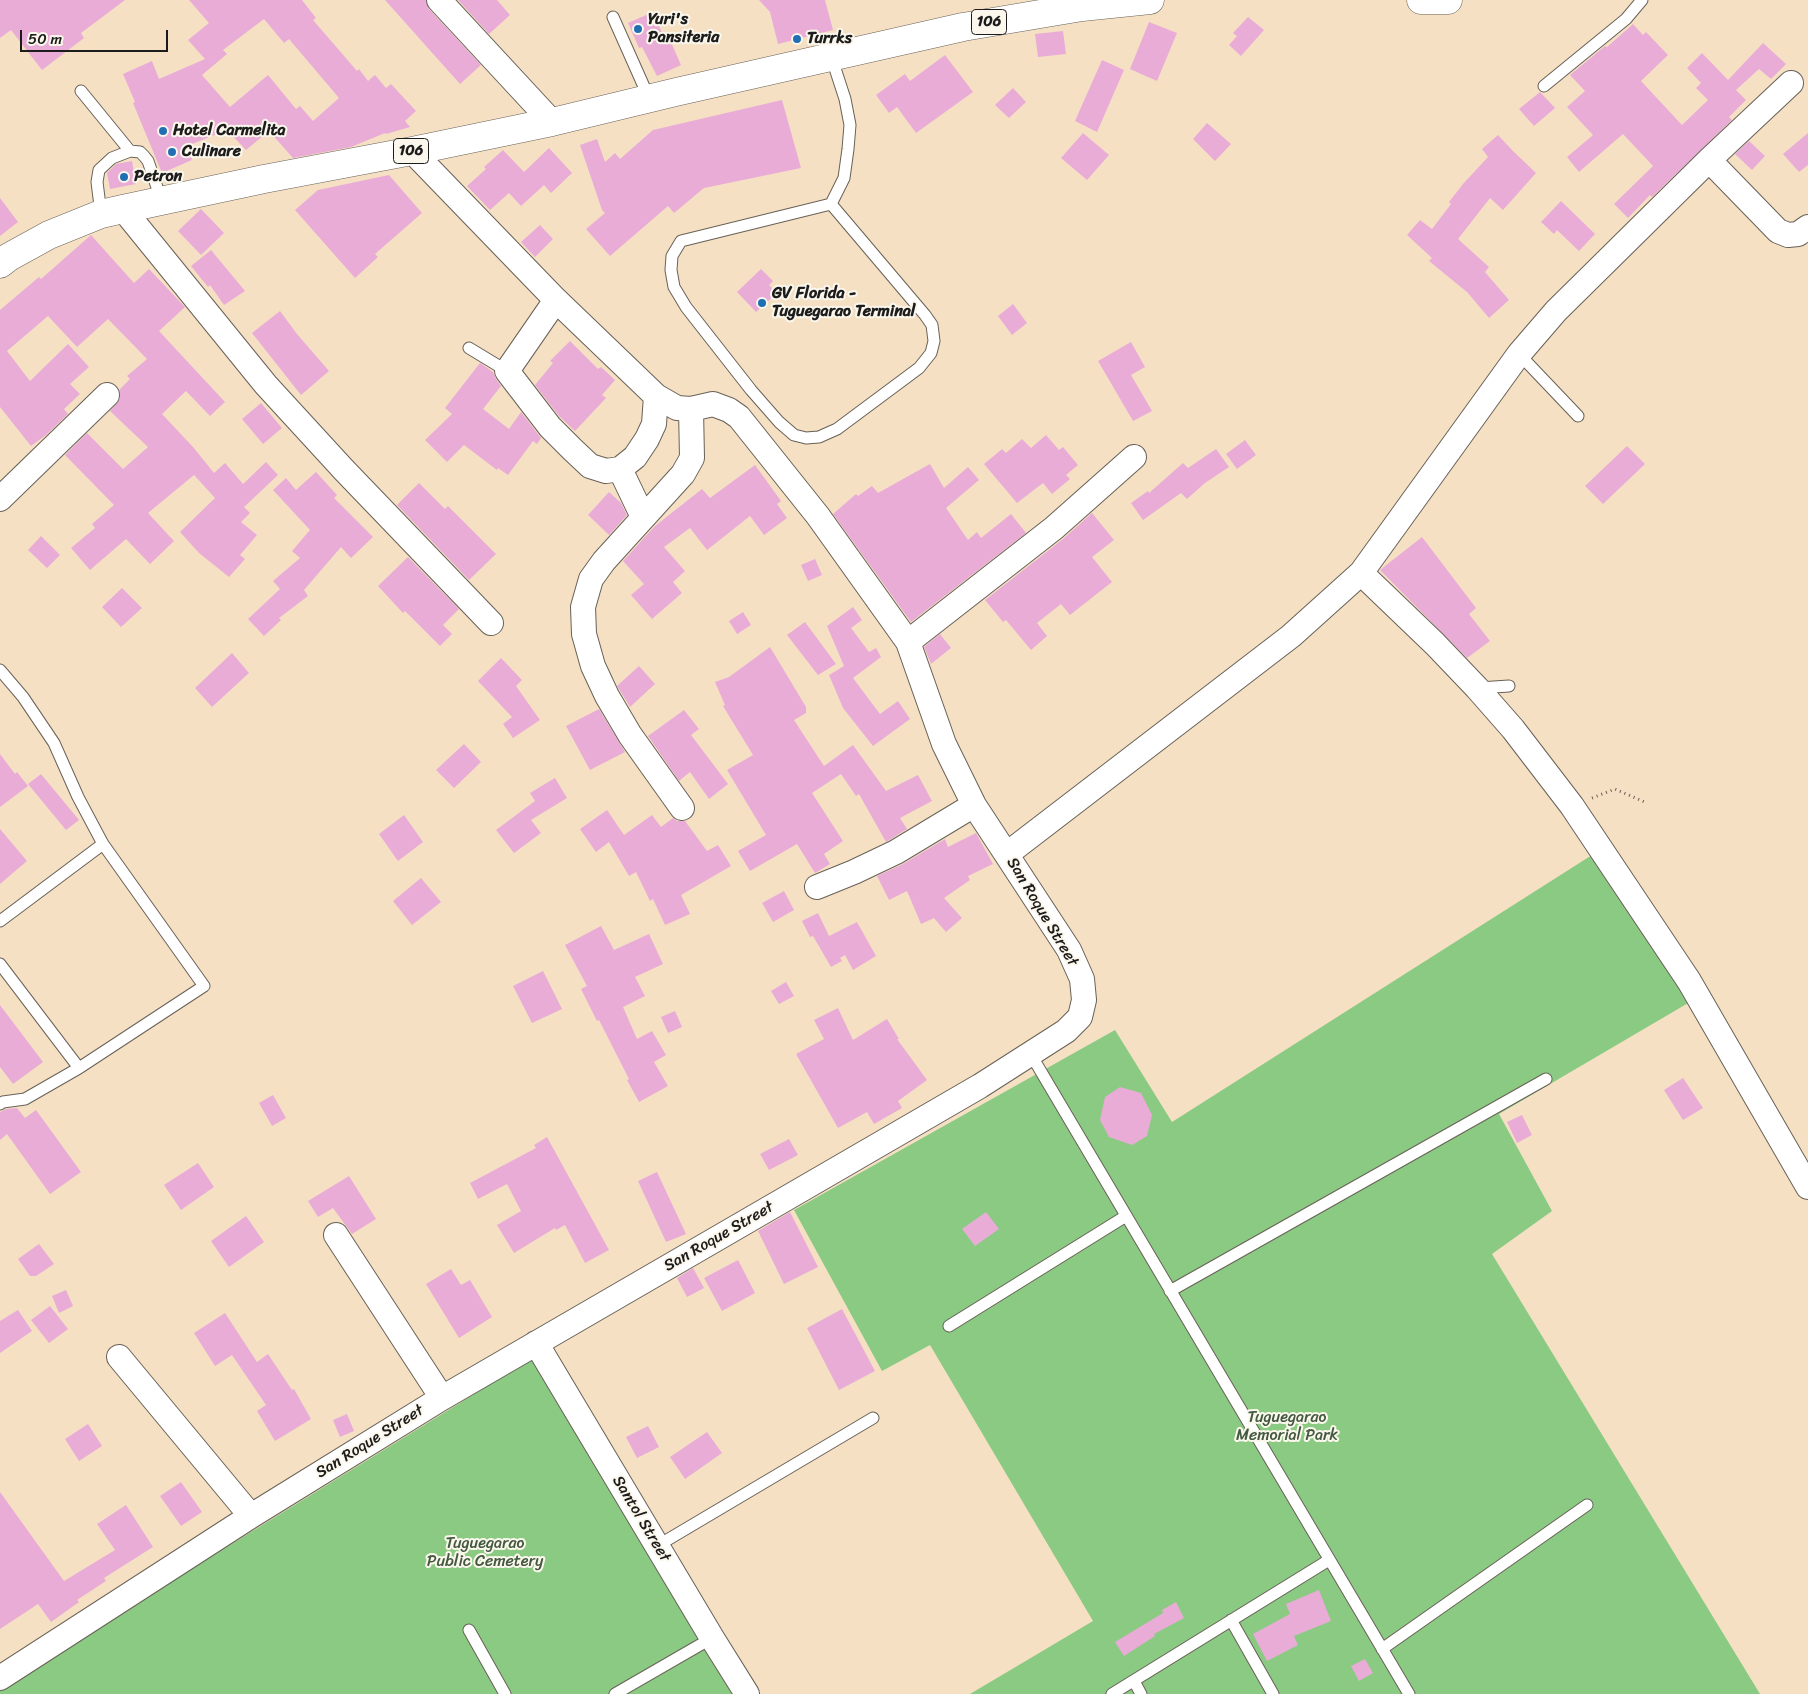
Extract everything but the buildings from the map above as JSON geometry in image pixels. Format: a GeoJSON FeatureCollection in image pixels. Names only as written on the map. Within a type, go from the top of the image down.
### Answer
{"type":"FeatureCollection","features":[{"type":"Feature","properties":{"kind":"highway","name":"106"},"geometry":{"type":"LineString","coordinates":[[0,264],[49,235],[112,212],[264,179],[552,122],[649,98],[972,25],[1082,6],[1150,0]]}},
{"type":"Feature","properties":{"kind":"highway"},"geometry":{"type":"LineString","coordinates":[[1421,0],[1448,0]]}},
{"type":"Feature","properties":{"kind":"street"},"geometry":{"type":"LineString","coordinates":[[439,0],[552,122]]}},
{"type":"Feature","properties":{"kind":"street"},"geometry":{"type":"LineString","coordinates":[[1007,854],[1291,636],[1361,573],[1519,354],[1556,311],[1708,160],[1791,83]]}},
{"type":"Feature","properties":{"kind":"street"},"geometry":{"type":"LineString","coordinates":[[412,151],[556,300],[656,396],[677,408],[691,409],[692,458],[683,474],[604,561],[591,579],[583,607],[584,634],[593,666],[606,696],[630,735],[682,808]]}},
{"type":"Feature","properties":{"kind":"street"},"geometry":{"type":"LineString","coordinates":[[1708,160],[1778,231],[1788,235],[1798,234],[1808,227]]}},
{"type":"Feature","properties":{"kind":"street"},"geometry":{"type":"LineString","coordinates":[[112,212],[344,470],[492,623]]}},
{"type":"Feature","properties":{"kind":"street"},"geometry":{"type":"LineString","coordinates":[[556,300],[507,371],[550,427],[590,466],[606,471],[620,469],[635,457],[654,424],[656,396]]}},
{"type":"Feature","properties":{"kind":"street"},"geometry":{"type":"LineString","coordinates":[[0,499],[107,394]]}},
{"type":"Feature","properties":{"kind":"street","name":"San Roque Street"},"geometry":{"type":"LineString","coordinates":[[0,1678],[251,1516],[442,1398],[972,1091],[1066,1031],[1080,1017],[1084,1000],[1082,979],[1069,950],[974,805],[944,744],[908,642],[818,516],[739,417],[729,410],[713,404],[691,409]]}},
{"type":"Feature","properties":{"kind":"street"},"geometry":{"type":"LineString","coordinates":[[908,642],[1054,528],[1134,457]]}},
{"type":"Feature","properties":{"kind":"street"},"geometry":{"type":"LineString","coordinates":[[620,469],[643,517]]}},
{"type":"Feature","properties":{"kind":"street"},"geometry":{"type":"LineString","coordinates":[[1361,573],[1435,644],[1477,688],[1518,736],[1572,806],[1689,981],[1808,1187]]}},
{"type":"Feature","properties":{"kind":"street"},"geometry":{"type":"LineString","coordinates":[[817,887],[896,852],[974,805]]}},
{"type":"Feature","properties":{"kind":"street"},"geometry":{"type":"LineString","coordinates":[[336,1235],[442,1398]]}},
{"type":"Feature","properties":{"kind":"street","name":"Santol Street"},"geometry":{"type":"LineString","coordinates":[[536,1343],[747,1694]]}},
{"type":"Feature","properties":{"kind":"street"},"geometry":{"type":"LineString","coordinates":[[119,1356],[251,1516]]}},
{"type":"Feature","properties":{"kind":"lane"},"geometry":{"type":"LineString","coordinates":[[1544,86],[1626,19],[1642,0]]}},
{"type":"Feature","properties":{"kind":"lane"},"geometry":{"type":"LineString","coordinates":[[613,17],[649,98]]}},
{"type":"Feature","properties":{"kind":"lane"},"geometry":{"type":"LineString","coordinates":[[831,56],[845,99],[850,125],[844,178],[831,204],[682,241],[672,256],[671,270],[674,287],[686,307],[751,390],[779,422],[794,435],[806,438],[819,437],[837,429],[919,368],[931,353],[934,341],[932,326],[925,314],[831,204]]}},
{"type":"Feature","properties":{"kind":"lane"},"geometry":{"type":"LineString","coordinates":[[81,91],[130,151]]}},
{"type":"Feature","properties":{"kind":"lane"},"geometry":{"type":"LineString","coordinates":[[112,212],[98,182],[99,170],[112,158],[130,151],[140,152],[148,161],[162,202]]}},
{"type":"Feature","properties":{"kind":"lane"},"geometry":{"type":"LineString","coordinates":[[469,348],[507,371]]}},
{"type":"Feature","properties":{"kind":"lane"},"geometry":{"type":"LineString","coordinates":[[1519,354],[1578,416]]}},
{"type":"Feature","properties":{"kind":"lane"},"geometry":{"type":"LineString","coordinates":[[0,670],[23,697],[54,743],[78,796],[103,844],[204,986],[79,1068],[25,1099],[0,1104]]}},
{"type":"Feature","properties":{"kind":"lane"},"geometry":{"type":"LineString","coordinates":[[1477,688],[1508,686]]}},
{"type":"Feature","properties":{"kind":"lane"},"geometry":{"type":"LineString","coordinates":[[0,921],[103,844]]}},
{"type":"Feature","properties":{"kind":"lane"},"geometry":{"type":"LineString","coordinates":[[0,964],[79,1068]]}},
{"type":"Feature","properties":{"kind":"lane"},"geometry":{"type":"LineString","coordinates":[[1030,1053],[1409,1694]]}},
{"type":"Feature","properties":{"kind":"lane"},"geometry":{"type":"LineString","coordinates":[[1170,1291],[1546,1079]]}},
{"type":"Feature","properties":{"kind":"lane"},"geometry":{"type":"LineString","coordinates":[[949,1326],[1126,1216]]}},
{"type":"Feature","properties":{"kind":"lane"},"geometry":{"type":"LineString","coordinates":[[657,1546],[872,1418]]}},
{"type":"Feature","properties":{"kind":"lane"},"geometry":{"type":"LineString","coordinates":[[1382,1649],[1587,1505]]}},
{"type":"Feature","properties":{"kind":"lane"},"geometry":{"type":"LineString","coordinates":[[1112,1694],[1329,1560]]}},
{"type":"Feature","properties":{"kind":"lane"},"geometry":{"type":"LineString","coordinates":[[1231,1620],[1273,1694]]}},
{"type":"Feature","properties":{"kind":"lane"},"geometry":{"type":"LineString","coordinates":[[469,1630],[505,1694]]}},
{"type":"Feature","properties":{"kind":"lane"},"geometry":{"type":"LineString","coordinates":[[615,1694],[712,1638]]}},
{"type":"Feature","properties":{"kind":"lane"},"geometry":{"type":"LineString","coordinates":[[1134,1681],[1141,1694]]}},
{"type":"Feature","properties":{"kind":"path"},"geometry":{"type":"LineString","coordinates":[[1572,806],[1615,789],[1648,803]]}},
{"type":"Feature","properties":{"kind":"green space","name":"Tuguegarao Memorial Park"},"geometry":{"type":"Polygon","coordinates":[[[1592,855],[1695,999],[1499,1114],[1552,1211],[1492,1254],[1760,1694],[970,1694],[1093,1621],[930,1345],[882,1371],[794,1210],[1115,1030],[1172,1122],[1592,855]]]}},
{"type":"Feature","properties":{"kind":"green space","name":"Tuguegarao Public Cemetery"},"geometry":{"type":"Polygon","coordinates":[[[531,1359],[738,1694],[0,1694],[0,1687],[531,1359]]]}},
{"type":"Feature","properties":{"kind":"place","name":"Yuri's Pansiteria"},"geometry":{"type":"Point","coordinates":[638,29]}},
{"type":"Feature","properties":{"kind":"place","name":"Turrks"},"geometry":{"type":"Point","coordinates":[797,39]}},
{"type":"Feature","properties":{"kind":"place","name":"Hotel Carmelita"},"geometry":{"type":"Point","coordinates":[163,131]}},
{"type":"Feature","properties":{"kind":"place","name":"Culinare"},"geometry":{"type":"Point","coordinates":[172,152]}},
{"type":"Feature","properties":{"kind":"place","name":"Petron"},"geometry":{"type":"Point","coordinates":[124,177]}},
{"type":"Feature","properties":{"kind":"place","name":"GV Florida - Tuguegarao Terminal"},"geometry":{"type":"Point","coordinates":[762,303]}}]}
